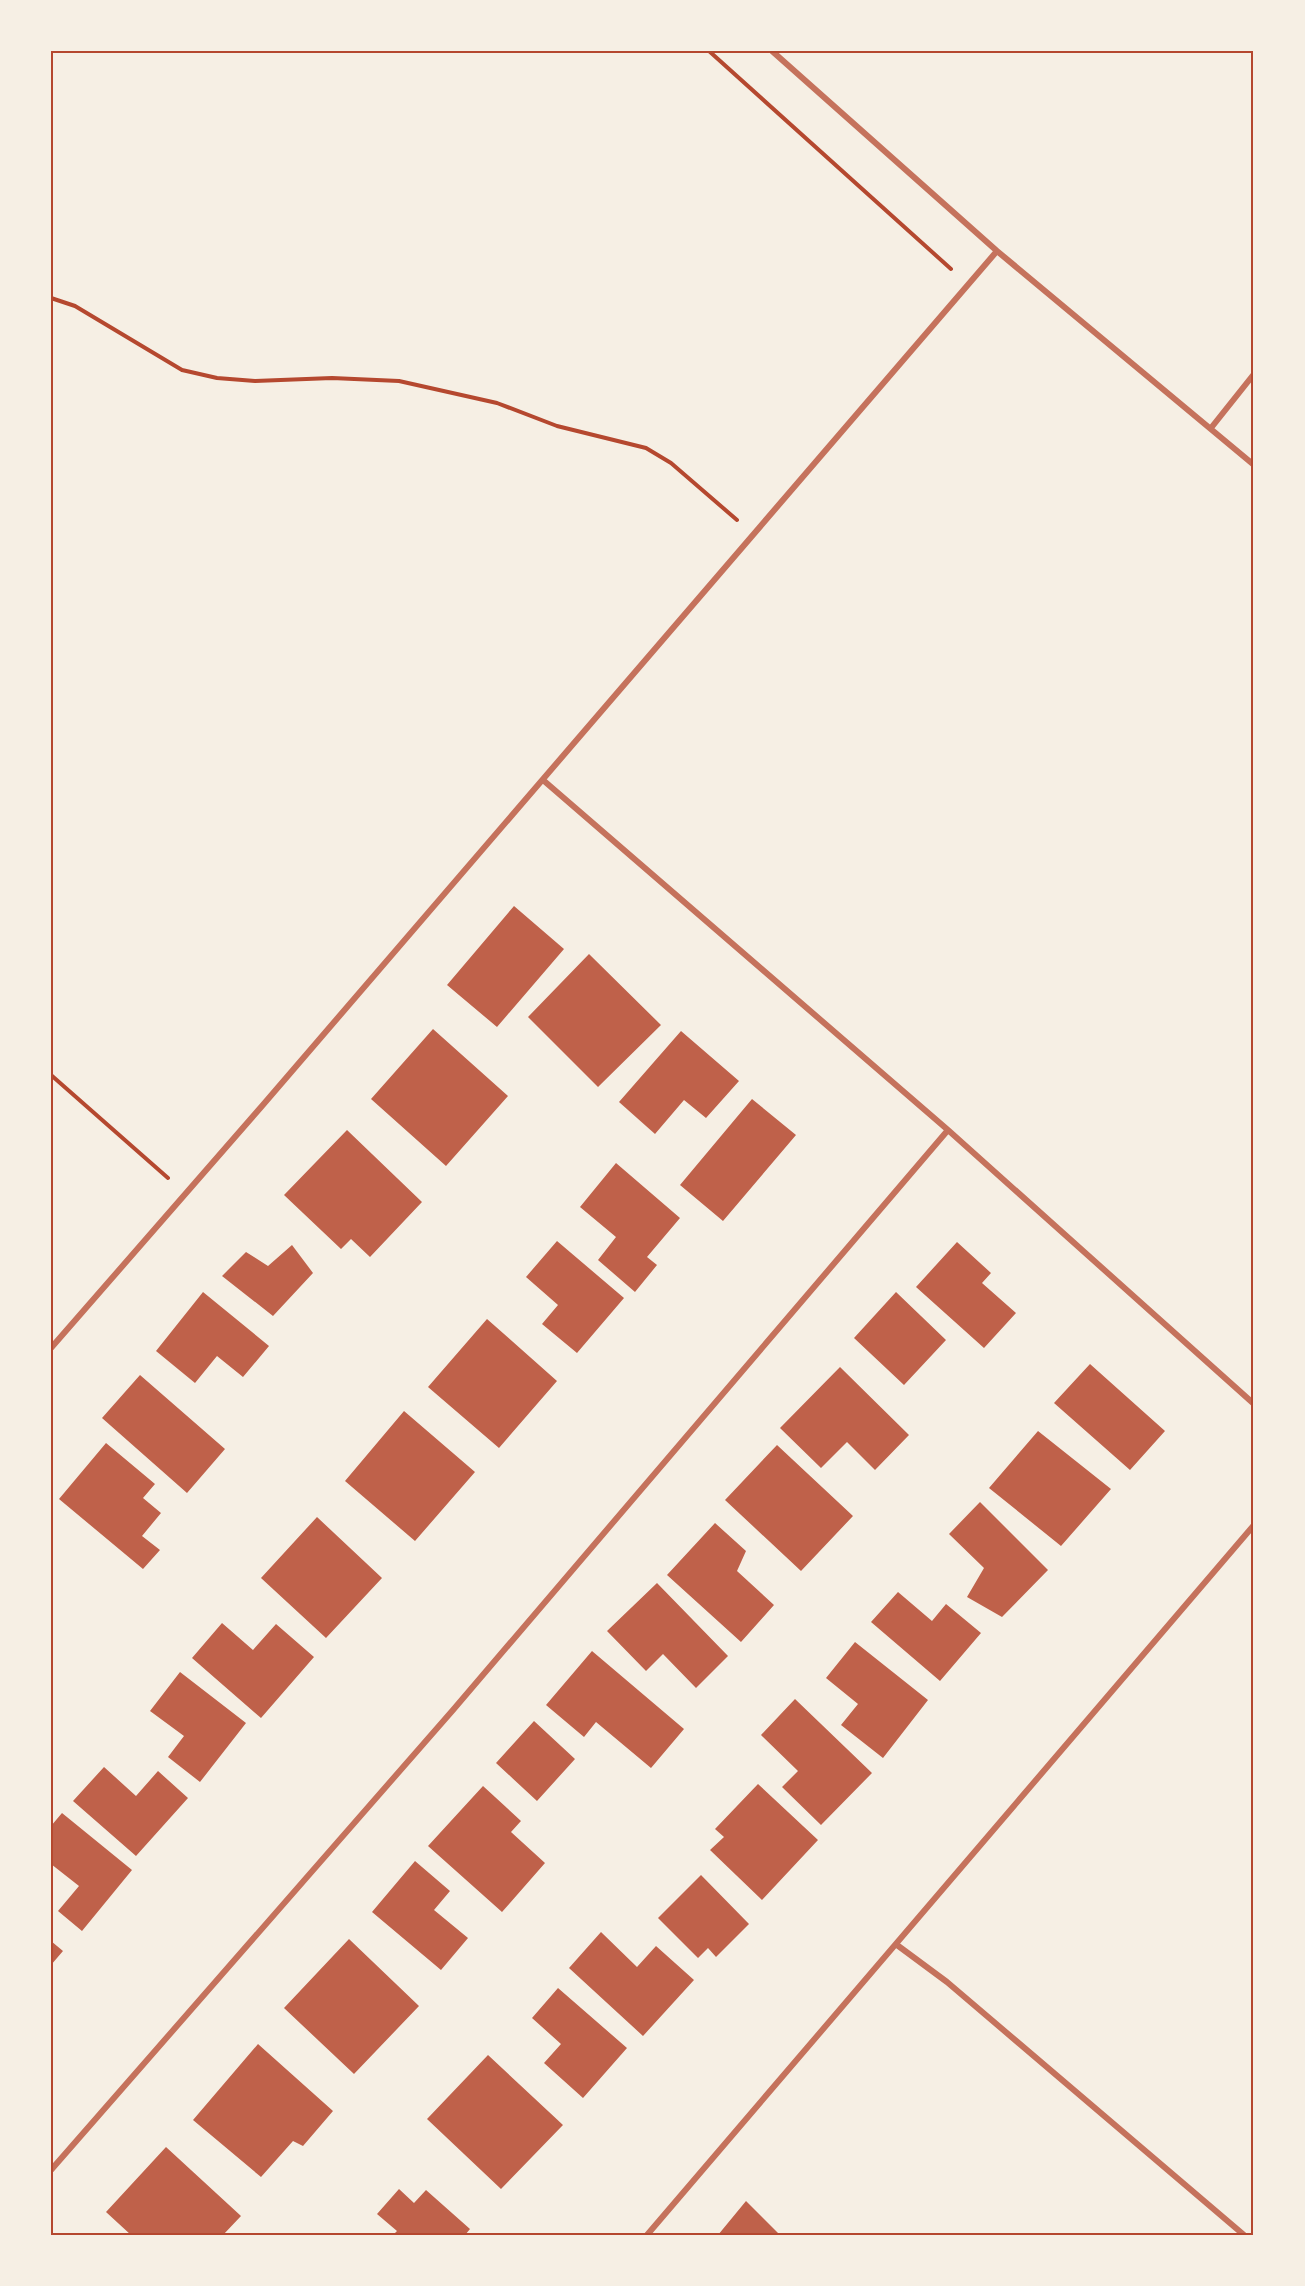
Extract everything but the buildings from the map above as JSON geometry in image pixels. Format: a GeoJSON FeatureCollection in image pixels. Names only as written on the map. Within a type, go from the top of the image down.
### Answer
{"type":"FeatureCollection","features":[{"type":"Feature","properties":{"kind":"street"},"geometry":{"type":"LineString","coordinates":[[772,51],[997,251],[1254,465]]}},
{"type":"Feature","properties":{"kind":"street"},"geometry":{"type":"LineString","coordinates":[[51,1348],[997,251]]}},
{"type":"Feature","properties":{"kind":"street"},"geometry":{"type":"LineString","coordinates":[[1211,428],[1254,374]]}},
{"type":"Feature","properties":{"kind":"street"},"geometry":{"type":"LineString","coordinates":[[543,780],[948,1131],[1254,1404]]}},
{"type":"Feature","properties":{"kind":"street"},"geometry":{"type":"LineString","coordinates":[[51,2170],[453,1710],[948,1131]]}},
{"type":"Feature","properties":{"kind":"street"},"geometry":{"type":"LineString","coordinates":[[647,2235],[1254,1525]]}},
{"type":"Feature","properties":{"kind":"street"},"geometry":{"type":"LineString","coordinates":[[897,1945],[947,1982],[1244,2235]]}},
{"type":"Feature","properties":{"kind":"path"},"geometry":{"type":"LineString","coordinates":[[709,51],[968,285]]}},
{"type":"Feature","properties":{"kind":"path"},"geometry":{"type":"LineString","coordinates":[[51,298],[75,306],[182,370],[217,378],[255,381],[332,378],[399,381],[497,403],[557,426],[646,448],[671,463],[754,535]]}},
{"type":"Feature","properties":{"kind":"path"},"geometry":{"type":"LineString","coordinates":[[51,1076],[185,1193]]}}]}
